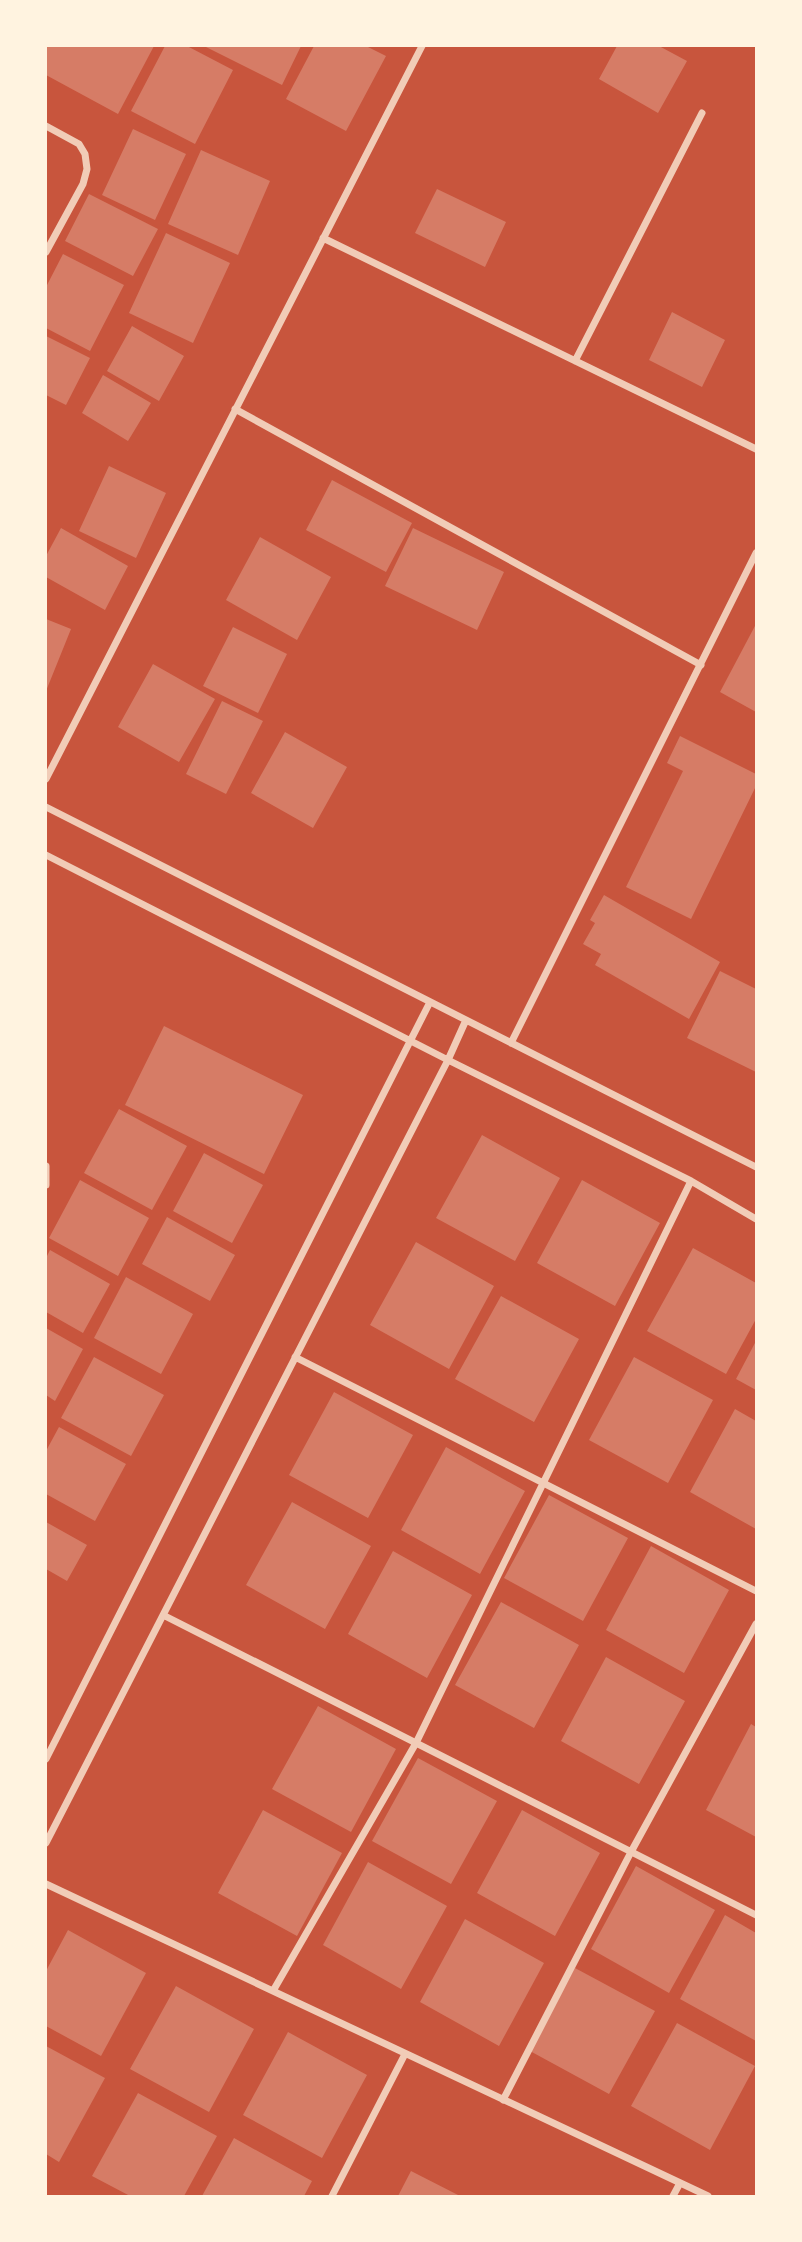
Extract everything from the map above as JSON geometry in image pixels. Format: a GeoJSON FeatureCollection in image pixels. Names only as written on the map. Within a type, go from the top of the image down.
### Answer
{"type":"FeatureCollection","features":[{"type":"Feature","properties":{"kind":"street"},"geometry":{"type":"LineString","coordinates":[[46,779],[420,46]]}},
{"type":"Feature","properties":{"kind":"street"},"geometry":{"type":"LineString","coordinates":[[575,361],[702,113]]}},
{"type":"Feature","properties":{"kind":"street"},"geometry":{"type":"LineString","coordinates":[[46,126],[79,144],[85,154],[87,169],[83,184],[46,253]]}},
{"type":"Feature","properties":{"kind":"street"},"geometry":{"type":"LineString","coordinates":[[323,238],[757,449]]}},
{"type":"Feature","properties":{"kind":"street"},"geometry":{"type":"LineString","coordinates":[[235,409],[701,665]]}},
{"type":"Feature","properties":{"kind":"street"},"geometry":{"type":"LineString","coordinates":[[511,1043],[757,553]]}},
{"type":"Feature","properties":{"kind":"street"},"geometry":{"type":"LineString","coordinates":[[46,807],[757,1167]]}},
{"type":"Feature","properties":{"kind":"street"},"geometry":{"type":"LineString","coordinates":[[46,855],[691,1181],[757,1219]]}},
{"type":"Feature","properties":{"kind":"street"},"geometry":{"type":"LineString","coordinates":[[46,1759],[430,1002]]}},
{"type":"Feature","properties":{"kind":"street"},"geometry":{"type":"LineString","coordinates":[[46,1843],[466,1020]]}},
{"type":"Feature","properties":{"kind":"street"},"geometry":{"type":"LineString","coordinates":[[46,1166],[46,1185]]}},
{"type":"Feature","properties":{"kind":"street"},"geometry":{"type":"LineString","coordinates":[[273,1991],[416,1743],[691,1181]]}},
{"type":"Feature","properties":{"kind":"street"},"geometry":{"type":"LineString","coordinates":[[295,1357],[757,1591]]}},
{"type":"Feature","properties":{"kind":"street"},"geometry":{"type":"LineString","coordinates":[[163,1615],[757,1915]]}},
{"type":"Feature","properties":{"kind":"street"},"geometry":{"type":"LineString","coordinates":[[503,2100],[631,1852],[757,1624]]}},
{"type":"Feature","properties":{"kind":"street"},"geometry":{"type":"LineString","coordinates":[[46,1884],[708,2196]]}},
{"type":"Feature","properties":{"kind":"street"},"geometry":{"type":"LineString","coordinates":[[332,2196],[405,2054]]}},
{"type":"Feature","properties":{"kind":"street"},"geometry":{"type":"LineString","coordinates":[[673,2196],[680,2183]]}},
{"type":"Feature","properties":{"kind":"building"},"geometry":{"type":"Polygon","coordinates":[[[46,46],[154,46],[118,114],[46,75],[46,46]]]}},
{"type":"Feature","properties":{"kind":"building"},"geometry":{"type":"Polygon","coordinates":[[[165,46],[187,46],[233,70],[195,144],[131,111],[165,46]]]}},
{"type":"Feature","properties":{"kind":"building"},"geometry":{"type":"Polygon","coordinates":[[[204,46],[301,46],[282,85],[204,46]]]}},
{"type":"Feature","properties":{"kind":"building"},"geometry":{"type":"Polygon","coordinates":[[[314,46],[366,46],[386,56],[346,131],[286,99],[314,46]]]}},
{"type":"Feature","properties":{"kind":"building"},"geometry":{"type":"Polygon","coordinates":[[[617,46],[659,46],[687,61],[658,113],[599,79],[617,46]]]}},
{"type":"Feature","properties":{"kind":"building"},"geometry":{"type":"Polygon","coordinates":[[[133,129],[186,154],[155,220],[102,195],[133,129]]]}},
{"type":"Feature","properties":{"kind":"building"},"geometry":{"type":"Polygon","coordinates":[[[201,150],[270,181],[238,255],[168,224],[201,150]]]}},
{"type":"Feature","properties":{"kind":"building"},"geometry":{"type":"Polygon","coordinates":[[[437,189],[506,222],[485,267],[415,233],[437,189]]]}},
{"type":"Feature","properties":{"kind":"building"},"geometry":{"type":"Polygon","coordinates":[[[89,194],[158,229],[133,276],[65,241],[89,194]]]}},
{"type":"Feature","properties":{"kind":"building"},"geometry":{"type":"Polygon","coordinates":[[[166,233],[230,263],[193,343],[129,313],[166,233]]]}},
{"type":"Feature","properties":{"kind":"building"},"geometry":{"type":"Polygon","coordinates":[[[63,254],[124,285],[90,351],[46,328],[46,287],[63,254]]]}},
{"type":"Feature","properties":{"kind":"building"},"geometry":{"type":"Polygon","coordinates":[[[672,312],[725,340],[702,387],[649,360],[672,312]]]}},
{"type":"Feature","properties":{"kind":"building"},"geometry":{"type":"Polygon","coordinates":[[[132,326],[184,356],[159,401],[107,371],[132,326]]]}},
{"type":"Feature","properties":{"kind":"building"},"geometry":{"type":"Polygon","coordinates":[[[46,336],[90,358],[66,405],[46,395],[46,336]]]}},
{"type":"Feature","properties":{"kind":"building"},"geometry":{"type":"Polygon","coordinates":[[[103,375],[151,403],[128,441],[82,413],[103,375]]]}},
{"type":"Feature","properties":{"kind":"building"},"geometry":{"type":"Polygon","coordinates":[[[109,466],[166,493],[136,558],[79,531],[109,466]]]}},
{"type":"Feature","properties":{"kind":"building"},"geometry":{"type":"Polygon","coordinates":[[[332,480],[412,523],[386,572],[306,530],[332,480]]]}},
{"type":"Feature","properties":{"kind":"building"},"geometry":{"type":"Polygon","coordinates":[[[61,528],[128,566],[105,610],[46,577],[46,556],[61,528]]]}},
{"type":"Feature","properties":{"kind":"building"},"geometry":{"type":"Polygon","coordinates":[[[413,528],[504,572],[477,630],[385,586],[413,528]]]}},
{"type":"Feature","properties":{"kind":"building"},"geometry":{"type":"Polygon","coordinates":[[[260,537],[331,577],[297,640],[226,600],[260,537]]]}},
{"type":"Feature","properties":{"kind":"building"},"geometry":{"type":"Polygon","coordinates":[[[46,619],[71,629],[46,691],[46,619]]]}},
{"type":"Feature","properties":{"kind":"building"},"geometry":{"type":"Polygon","coordinates":[[[756,624],[756,712],[720,692],[756,624]]]}},
{"type":"Feature","properties":{"kind":"building"},"geometry":{"type":"Polygon","coordinates":[[[233,627],[287,654],[258,713],[203,686],[233,627]]]}},
{"type":"Feature","properties":{"kind":"building"},"geometry":{"type":"Polygon","coordinates":[[[153,664],[215,699],[179,762],[118,727],[153,664]]]}},
{"type":"Feature","properties":{"kind":"building"},"geometry":{"type":"Polygon","coordinates":[[[222,701],[263,721],[226,794],[186,774],[222,701]]]}},
{"type":"Feature","properties":{"kind":"building"},"geometry":{"type":"Polygon","coordinates":[[[285,732],[347,767],[313,828],[251,793],[285,732]]]}},
{"type":"Feature","properties":{"kind":"building"},"geometry":{"type":"Polygon","coordinates":[[[680,736],[756,774],[756,786],[691,919],[626,887],[683,771],[667,763],[680,736]]]}},
{"type":"Feature","properties":{"kind":"building"},"geometry":{"type":"Polygon","coordinates":[[[604,895],[720,962],[689,1019],[595,965],[601,954],[583,944],[595,923],[590,920],[604,895]]]}},
{"type":"Feature","properties":{"kind":"building"},"geometry":{"type":"Polygon","coordinates":[[[720,971],[756,989],[756,1072],[687,1038],[720,971]]]}},
{"type":"Feature","properties":{"kind":"building"},"geometry":{"type":"Polygon","coordinates":[[[164,1026],[303,1095],[264,1174],[125,1105],[164,1026]]]}},
{"type":"Feature","properties":{"kind":"building"},"geometry":{"type":"Polygon","coordinates":[[[119,1109],[187,1146],[152,1210],[84,1173],[119,1109]]]}},
{"type":"Feature","properties":{"kind":"building"},"geometry":{"type":"Polygon","coordinates":[[[482,1135],[560,1178],[515,1261],[436,1218],[482,1135]]]}},
{"type":"Feature","properties":{"kind":"building"},"geometry":{"type":"Polygon","coordinates":[[[204,1153],[263,1185],[232,1243],[173,1211],[204,1153]]]}},
{"type":"Feature","properties":{"kind":"building"},"geometry":{"type":"Polygon","coordinates":[[[80,1180],[149,1218],[118,1276],[49,1238],[80,1180]]]}},
{"type":"Feature","properties":{"kind":"building"},"geometry":{"type":"Polygon","coordinates":[[[582,1180],[660,1223],[615,1306],[537,1263],[582,1180]]]}},
{"type":"Feature","properties":{"kind":"building"},"geometry":{"type":"Polygon","coordinates":[[[167,1217],[235,1255],[210,1301],[142,1264],[167,1217]]]}},
{"type":"Feature","properties":{"kind":"building"},"geometry":{"type":"Polygon","coordinates":[[[416,1242],[494,1286],[449,1369],[370,1325],[416,1242]]]}},
{"type":"Feature","properties":{"kind":"building"},"geometry":{"type":"Polygon","coordinates":[[[693,1248],[756,1283],[756,1319],[726,1374],[647,1331],[693,1248]]]}},
{"type":"Feature","properties":{"kind":"building"},"geometry":{"type":"Polygon","coordinates":[[[50,1250],[110,1284],[83,1333],[46,1312],[46,1258],[50,1250]]]}},
{"type":"Feature","properties":{"kind":"building"},"geometry":{"type":"Polygon","coordinates":[[[126,1277],[193,1314],[161,1374],[94,1338],[126,1277]]]}},
{"type":"Feature","properties":{"kind":"building"},"geometry":{"type":"Polygon","coordinates":[[[501,1296],[579,1339],[534,1422],[455,1379],[501,1296]]]}},
{"type":"Feature","properties":{"kind":"building"},"geometry":{"type":"Polygon","coordinates":[[[46,1328],[83,1349],[55,1401],[46,1395],[46,1328]]]}},
{"type":"Feature","properties":{"kind":"building"},"geometry":{"type":"Polygon","coordinates":[[[756,1341],[756,1390],[736,1379],[756,1341]]]}},
{"type":"Feature","properties":{"kind":"building"},"geometry":{"type":"Polygon","coordinates":[[[94,1357],[164,1395],[131,1456],[61,1418],[94,1357]]]}},
{"type":"Feature","properties":{"kind":"building"},"geometry":{"type":"Polygon","coordinates":[[[634,1357],[713,1400],[668,1483],[589,1440],[634,1357]]]}},
{"type":"Feature","properties":{"kind":"building"},"geometry":{"type":"Polygon","coordinates":[[[334,1392],[413,1435],[368,1518],[289,1475],[334,1392]]]}},
{"type":"Feature","properties":{"kind":"building"},"geometry":{"type":"Polygon","coordinates":[[[735,1409],[756,1421],[756,1529],[690,1492],[735,1409]]]}},
{"type":"Feature","properties":{"kind":"building"},"geometry":{"type":"Polygon","coordinates":[[[59,1427],[126,1464],[95,1521],[46,1494],[46,1451],[59,1427]]]}},
{"type":"Feature","properties":{"kind":"building"},"geometry":{"type":"Polygon","coordinates":[[[446,1447],[525,1491],[480,1574],[401,1530],[446,1447]]]}},
{"type":"Feature","properties":{"kind":"building"},"geometry":{"type":"Polygon","coordinates":[[[549,1495],[628,1538],[583,1621],[504,1578],[549,1495]]]}},
{"type":"Feature","properties":{"kind":"building"},"geometry":{"type":"Polygon","coordinates":[[[292,1502],[371,1546],[325,1629],[246,1585],[292,1502]]]}},
{"type":"Feature","properties":{"kind":"building"},"geometry":{"type":"Polygon","coordinates":[[[46,1522],[87,1545],[67,1581],[46,1569],[46,1522]]]}},
{"type":"Feature","properties":{"kind":"building"},"geometry":{"type":"Polygon","coordinates":[[[651,1546],[729,1590],[684,1673],[606,1630],[651,1546]]]}},
{"type":"Feature","properties":{"kind":"building"},"geometry":{"type":"Polygon","coordinates":[[[393,1551],[472,1595],[427,1678],[348,1634],[393,1551]]]}},
{"type":"Feature","properties":{"kind":"building"},"geometry":{"type":"Polygon","coordinates":[[[501,1602],[579,1645],[534,1728],[455,1685],[501,1602]]]}},
{"type":"Feature","properties":{"kind":"building"},"geometry":{"type":"Polygon","coordinates":[[[606,1657],[685,1701],[639,1784],[561,1741],[606,1657]]]}},
{"type":"Feature","properties":{"kind":"building"},"geometry":{"type":"Polygon","coordinates":[[[318,1706],[396,1749],[351,1832],[272,1789],[318,1706]]]}},
{"type":"Feature","properties":{"kind":"building"},"geometry":{"type":"Polygon","coordinates":[[[751,1724],[756,1727],[756,1837],[706,1810],[751,1724]]]}},
{"type":"Feature","properties":{"kind":"building"},"geometry":{"type":"Polygon","coordinates":[[[418,1758],[497,1801],[451,1884],[372,1841],[418,1758]]]}},
{"type":"Feature","properties":{"kind":"building"},"geometry":{"type":"Polygon","coordinates":[[[263,1810],[342,1853],[297,1936],[218,1893],[263,1810]]]}},
{"type":"Feature","properties":{"kind":"building"},"geometry":{"type":"Polygon","coordinates":[[[522,1810],[600,1853],[555,1936],[477,1893],[522,1810]]]}},
{"type":"Feature","properties":{"kind":"building"},"geometry":{"type":"Polygon","coordinates":[[[368,1862],[447,1906],[401,1989],[323,1945],[368,1862]]]}},
{"type":"Feature","properties":{"kind":"building"},"geometry":{"type":"Polygon","coordinates":[[[636,1866],[715,1910],[669,1993],[591,1949],[636,1866]]]}},
{"type":"Feature","properties":{"kind":"building"},"geometry":{"type":"Polygon","coordinates":[[[725,1915],[756,1933],[756,2041],[680,1999],[725,1915]]]}},
{"type":"Feature","properties":{"kind":"building"},"geometry":{"type":"Polygon","coordinates":[[[465,1919],[544,1963],[499,2046],[420,2002],[465,1919]]]}},
{"type":"Feature","properties":{"kind":"building"},"geometry":{"type":"Polygon","coordinates":[[[68,1930],[146,1973],[101,2056],[46,2026],[46,1971],[68,1930]]]}},
{"type":"Feature","properties":{"kind":"building"},"geometry":{"type":"Polygon","coordinates":[[[575,1968],[655,2011],[609,2094],[530,2051],[575,1968]]]}},
{"type":"Feature","properties":{"kind":"building"},"geometry":{"type":"Polygon","coordinates":[[[176,1986],[254,2029],[209,2112],[130,2069],[176,1986]]]}},
{"type":"Feature","properties":{"kind":"building"},"geometry":{"type":"Polygon","coordinates":[[[677,2023],[755,2066],[710,2150],[631,2106],[677,2023]]]}},
{"type":"Feature","properties":{"kind":"building"},"geometry":{"type":"Polygon","coordinates":[[[288,2032],[367,2075],[322,2158],[243,2115],[288,2032]]]}},
{"type":"Feature","properties":{"kind":"building"},"geometry":{"type":"Polygon","coordinates":[[[46,2046],[105,2078],[59,2162],[46,2154],[46,2046]]]}},
{"type":"Feature","properties":{"kind":"building"},"geometry":{"type":"Polygon","coordinates":[[[138,2093],[217,2136],[184,2196],[130,2196],[92,2176],[138,2093]]]}},
{"type":"Feature","properties":{"kind":"building"},"geometry":{"type":"Polygon","coordinates":[[[234,2138],[312,2181],[304,2196],[202,2196],[234,2138]]]}},
{"type":"Feature","properties":{"kind":"building"},"geometry":{"type":"Polygon","coordinates":[[[411,2171],[460,2196],[398,2196],[411,2171]]]}}]}
